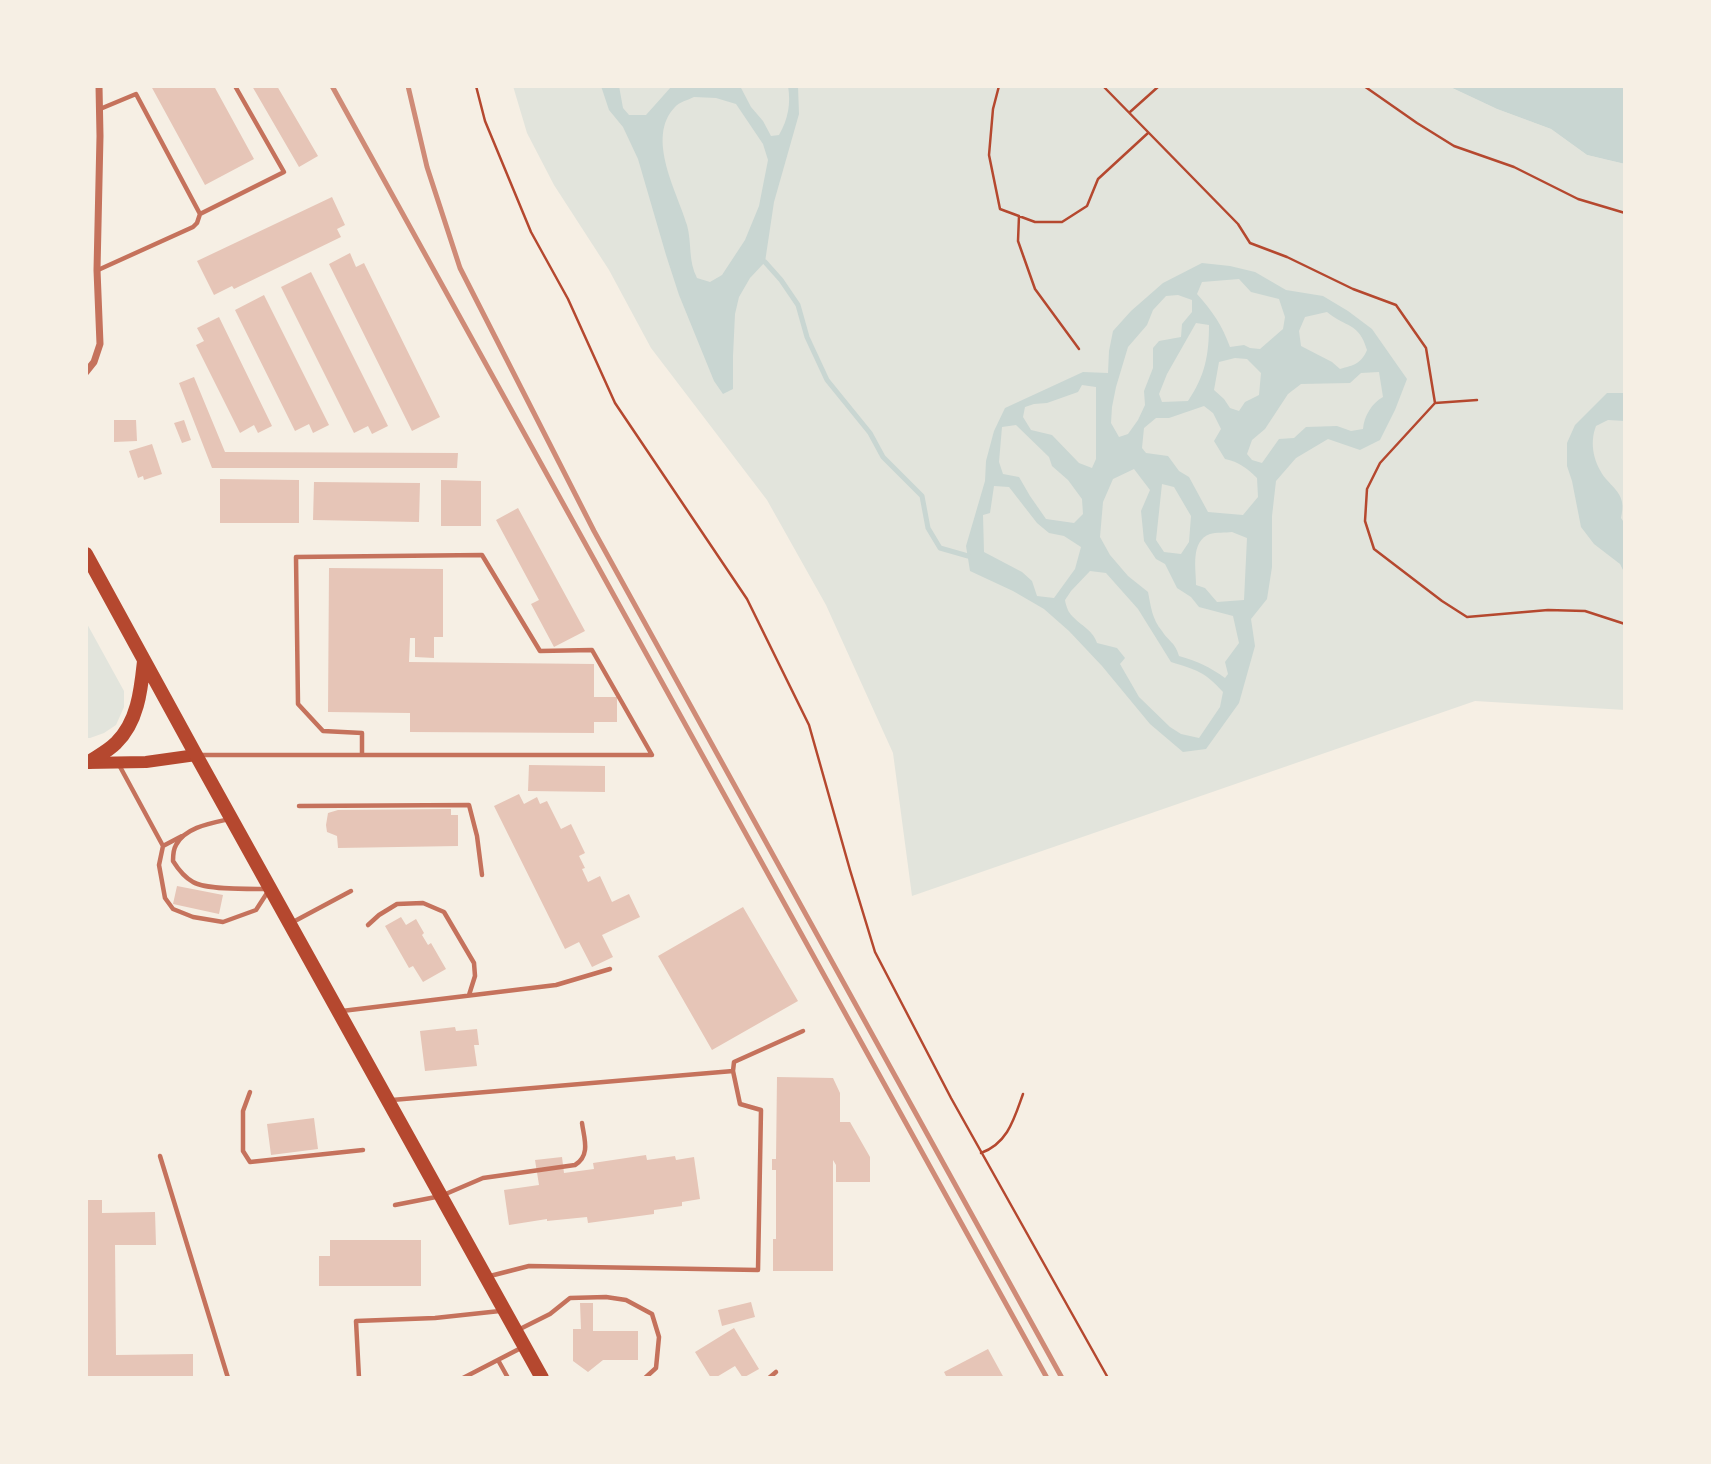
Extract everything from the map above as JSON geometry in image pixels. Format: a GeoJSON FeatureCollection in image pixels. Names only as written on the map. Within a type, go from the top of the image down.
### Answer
{"type":"FeatureCollection","features":[{"type":"Feature","properties":{"kind":"main road"},"geometry":{"type":"LineString","coordinates":[[86,554],[542,1378]]}},
{"type":"Feature","properties":{"kind":"main road"},"geometry":{"type":"LineString","coordinates":[[87,762],[118,742],[126,731],[140,695],[144,661]]}},
{"type":"Feature","properties":{"kind":"main road"},"geometry":{"type":"LineString","coordinates":[[87,762],[146,762],[195,755]]}},
{"type":"Feature","properties":{"kind":"street"},"geometry":{"type":"LineString","coordinates":[[86,372],[94,362],[100,344],[97,270],[99,86]]}},
{"type":"Feature","properties":{"kind":"lane"},"geometry":{"type":"LineString","coordinates":[[97,270],[193,227],[200,215],[284,172],[235,86]]}},
{"type":"Feature","properties":{"kind":"lane"},"geometry":{"type":"LineString","coordinates":[[100,109],[136,94],[200,215]]}},
{"type":"Feature","properties":{"kind":"lane"},"geometry":{"type":"LineString","coordinates":[[195,755],[362,755],[652,755],[593,650],[540,651],[482,555],[296,556],[298,704],[323,731],[362,733],[362,755]]}},
{"type":"Feature","properties":{"kind":"lane"},"geometry":{"type":"LineString","coordinates":[[118,762],[163,846],[159,865],[165,898],[173,908],[193,917],[223,922],[256,911],[270,889]]}},
{"type":"Feature","properties":{"kind":"lane"},"geometry":{"type":"LineString","coordinates":[[299,806],[469,804],[477,836],[482,875]]}},
{"type":"Feature","properties":{"kind":"lane"},"geometry":{"type":"LineString","coordinates":[[163,846],[205,825],[231,819]]}},
{"type":"Feature","properties":{"kind":"lane"},"geometry":{"type":"LineString","coordinates":[[182,836],[175,847],[173,861],[182,874],[195,884],[233,889],[270,889]]}},
{"type":"Feature","properties":{"kind":"lane"},"geometry":{"type":"LineString","coordinates":[[289,924],[351,891]]}},
{"type":"Feature","properties":{"kind":"lane"},"geometry":{"type":"LineString","coordinates":[[368,925],[397,904],[423,903],[444,912],[474,963],[475,976],[470,995]]}},
{"type":"Feature","properties":{"kind":"lane"},"geometry":{"type":"LineString","coordinates":[[338,1011],[556,985],[610,969]]}},
{"type":"Feature","properties":{"kind":"lane"},"geometry":{"type":"LineString","coordinates":[[486,1278],[529,1266],[758,1270],[761,1111],[740,1104],[733,1072],[734,1062],[803,1031]]}},
{"type":"Feature","properties":{"kind":"lane"},"geometry":{"type":"LineString","coordinates":[[387,1101],[733,1072]]}},
{"type":"Feature","properties":{"kind":"lane"},"geometry":{"type":"LineString","coordinates":[[250,1092],[243,1111],[243,1152],[250,1162],[363,1150]]}},
{"type":"Feature","properties":{"kind":"lane"},"geometry":{"type":"LineString","coordinates":[[395,1205],[441,1196],[483,1178],[575,1165],[581,1161],[586,1151],[582,1123]]}},
{"type":"Feature","properties":{"kind":"lane"},"geometry":{"type":"LineString","coordinates":[[160,1156],[228,1378]]}},
{"type":"Feature","properties":{"kind":"lane"},"geometry":{"type":"LineString","coordinates":[[516,1331],[550,1314],[570,1298],[606,1297],[626,1300],[652,1314],[659,1337],[656,1368],[645,1378]]}},
{"type":"Feature","properties":{"kind":"lane"},"geometry":{"type":"LineString","coordinates":[[359,1378],[356,1321],[435,1318],[504,1311]]}},
{"type":"Feature","properties":{"kind":"lane"},"geometry":{"type":"LineString","coordinates":[[463,1378],[524,1347]]}},
{"type":"Feature","properties":{"kind":"lane"},"geometry":{"type":"LineString","coordinates":[[498,1360],[508,1378]]}},
{"type":"Feature","properties":{"kind":"lane"},"geometry":{"type":"LineString","coordinates":[[769,1378],[776,1372]]}},
{"type":"Feature","properties":{"kind":"path"},"geometry":{"type":"LineString","coordinates":[[476,86],[485,121],[531,232],[568,299],[615,403],[747,599],[809,725],[876,952],[951,1098],[1108,1378]]}},
{"type":"Feature","properties":{"kind":"path"},"geometry":{"type":"LineString","coordinates":[[999,86],[993,108],[989,155],[1000,209],[1035,222],[1062,222],[1087,206],[1098,179],[1149,132]]}},
{"type":"Feature","properties":{"kind":"path"},"geometry":{"type":"LineString","coordinates":[[1103,86],[1238,223],[1250,243],[1396,305],[1426,348],[1434,403]]}},
{"type":"Feature","properties":{"kind":"path"},"geometry":{"type":"LineString","coordinates":[[1129,112],[1159,86]]}},
{"type":"Feature","properties":{"kind":"path"},"geometry":{"type":"LineString","coordinates":[[1364,86],[1454,146],[1514,167],[1578,199],[1625,213]]}},
{"type":"Feature","properties":{"kind":"path"},"geometry":{"type":"LineString","coordinates":[[1019,216],[1018,241],[1035,289],[1079,349]]}},
{"type":"Feature","properties":{"kind":"path"},"geometry":{"type":"LineString","coordinates":[[1478,400],[1434,403],[1380,463],[1367,489],[1365,521],[1374,550],[1466,617],[1548,610],[1585,611],[1625,624]]}},
{"type":"Feature","properties":{"kind":"path"},"geometry":{"type":"LineString","coordinates":[[981,1153],[995,1147],[1006,1136],[1023,1094]]}},
{"type":"Feature","properties":{"kind":"shaded area"},"geometry":{"type":"Polygon","coordinates":[[[513,86],[1448,86],[1497,109],[1551,129],[1587,155],[1625,164],[1625,710],[1475,701],[912,896],[893,753],[826,605],[767,500],[651,348],[609,270],[554,185],[527,133],[513,86]]]}},
{"type":"Feature","properties":{"kind":"shaded area"},"geometry":{"type":"Polygon","coordinates":[[[601,86],[619,86],[623,108],[629,115],[646,115],[671,87],[740,86],[771,136],[779,135],[788,111],[788,86],[798,86],[799,114],[774,202],[765,262],[750,278],[739,297],[735,314],[733,389],[723,394],[714,381],[679,295],[638,159],[623,127],[609,110],[601,86]],[[694,97],[679,104],[667,120],[663,134],[666,166],[687,225],[694,272],[697,278],[710,282],[722,275],[745,240],[759,206],[768,160],[763,144],[736,104],[716,98],[694,97]]]}},
{"type":"Feature","properties":{"kind":"shaded area"},"geometry":{"type":"Polygon","coordinates":[[[1448,86],[1625,86],[1625,164],[1587,155],[1551,129],[1497,109],[1448,86]]]}},
{"type":"Feature","properties":{"kind":"shaded area"},"geometry":{"type":"Polygon","coordinates":[[[1202,263],[1255,272],[1286,290],[1323,296],[1372,329],[1407,379],[1380,440],[1360,450],[1328,439],[1296,458],[1276,481],[1272,516],[1272,567],[1267,599],[1251,619],[1255,646],[1239,703],[1206,749],[1183,752],[1150,724],[1102,666],[1044,609],[970,571],[966,546],[985,481],[986,461],[994,431],[1005,408],[1083,372],[1108,373],[1113,331],[1163,283],[1202,263]],[[1239,279],[1202,282],[1197,294],[1217,319],[1230,347],[1244,345],[1260,349],[1283,329],[1285,317],[1279,299],[1251,292],[1239,279]],[[1178,295],[1166,296],[1153,310],[1147,325],[1128,347],[1116,387],[1111,423],[1119,437],[1128,434],[1145,405],[1144,391],[1153,368],[1153,348],[1159,341],[1181,337],[1182,324],[1192,312],[1192,300],[1178,295]],[[1327,312],[1305,317],[1299,331],[1301,346],[1340,369],[1356,363],[1367,350],[1356,330],[1327,312]],[[1196,323],[1167,374],[1159,394],[1162,402],[1188,401],[1194,392],[1205,365],[1209,325],[1196,323]],[[1235,358],[1219,362],[1214,390],[1230,408],[1239,411],[1245,402],[1259,395],[1261,373],[1247,359],[1235,358]],[[1379,372],[1361,373],[1350,383],[1301,384],[1288,394],[1265,429],[1252,440],[1247,454],[1252,460],[1262,463],[1279,439],[1294,438],[1306,427],[1337,426],[1351,431],[1363,429],[1369,410],[1383,397],[1379,372]],[[1082,385],[1078,392],[1047,403],[1025,407],[1023,417],[1031,430],[1052,435],[1079,463],[1092,468],[1096,459],[1096,387],[1082,385]],[[1204,406],[1169,418],[1156,418],[1144,428],[1142,448],[1146,453],[1168,456],[1179,471],[1189,477],[1208,512],[1243,515],[1258,497],[1257,478],[1243,466],[1225,459],[1214,441],[1221,429],[1213,413],[1204,406]],[[1016,425],[1002,427],[999,462],[1003,474],[1019,477],[1046,519],[1074,523],[1083,514],[1082,499],[1068,480],[1016,425]],[[1134,469],[1113,479],[1103,502],[1100,537],[1110,555],[1128,576],[1148,592],[1156,622],[1179,656],[1203,665],[1225,678],[1228,674],[1225,662],[1239,643],[1233,616],[1199,607],[1191,597],[1177,588],[1165,564],[1156,559],[1144,541],[1141,511],[1150,490],[1134,469]],[[1162,484],[1156,540],[1164,552],[1181,554],[1189,542],[1191,516],[1174,487],[1162,484]],[[994,486],[990,513],[983,515],[984,552],[1022,572],[1032,581],[1037,596],[1054,598],[1075,569],[1081,547],[1064,536],[1049,533],[1037,523],[1009,487],[994,486]],[[1232,532],[1210,534],[1199,543],[1197,549],[1196,585],[1205,588],[1217,602],[1244,600],[1247,538],[1232,532]],[[1090,571],[1071,591],[1065,600],[1069,612],[1092,634],[1097,643],[1117,648],[1125,658],[1120,664],[1139,697],[1170,727],[1181,734],[1199,738],[1220,707],[1223,692],[1200,672],[1171,662],[1138,609],[1106,573],[1090,571]]]}},
{"type":"Feature","properties":{"kind":"shaded area"},"geometry":{"type":"Polygon","coordinates":[[[1607,393],[1625,393],[1625,421],[1608,420],[1596,426],[1593,447],[1598,467],[1618,492],[1622,502],[1625,574],[1620,564],[1594,544],[1581,527],[1567,466],[1567,443],[1575,425],[1607,393]]]}},
{"type":"Feature","properties":{"kind":"shaded area"},"geometry":{"type":"Polygon","coordinates":[[[86,622],[124,691],[124,707],[116,725],[90,738],[86,738],[86,622]]]}},
{"type":"Feature","properties":{"kind":"building"},"geometry":{"type":"Polygon","coordinates":[[[151,86],[214,86],[254,159],[205,185],[151,86]]]}},
{"type":"Feature","properties":{"kind":"building"},"geometry":{"type":"Polygon","coordinates":[[[252,86],[277,86],[318,156],[299,167],[252,86]]]}},
{"type":"Feature","properties":{"kind":"building"},"geometry":{"type":"Polygon","coordinates":[[[332,197],[345,225],[337,229],[341,237],[234,289],[232,286],[214,295],[197,261],[332,197]]]}},
{"type":"Feature","properties":{"kind":"building"},"geometry":{"type":"Polygon","coordinates":[[[350,253],[356,267],[364,263],[440,417],[412,431],[329,264],[350,253]]]}},
{"type":"Feature","properties":{"kind":"building"},"geometry":{"type":"Polygon","coordinates":[[[311,272],[388,426],[372,434],[368,426],[354,433],[281,287],[311,272]]]}},
{"type":"Feature","properties":{"kind":"building"},"geometry":{"type":"Polygon","coordinates":[[[264,295],[329,425],[313,433],[309,424],[295,431],[235,310],[264,295]]]}},
{"type":"Feature","properties":{"kind":"building"},"geometry":{"type":"Polygon","coordinates":[[[219,317],[272,426],[258,433],[254,425],[240,433],[196,345],[204,341],[197,328],[219,317]]]}},
{"type":"Feature","properties":{"kind":"building"},"geometry":{"type":"Polygon","coordinates":[[[194,377],[225,452],[458,453],[457,468],[212,468],[179,383],[194,377]]]}},
{"type":"Feature","properties":{"kind":"building"},"geometry":{"type":"Polygon","coordinates":[[[114,420],[136,420],[137,441],[114,442],[114,420]]]}},
{"type":"Feature","properties":{"kind":"building"},"geometry":{"type":"Polygon","coordinates":[[[184,420],[191,440],[182,443],[174,423],[184,420]]]}},
{"type":"Feature","properties":{"kind":"building"},"geometry":{"type":"Polygon","coordinates":[[[152,444],[162,474],[144,480],[143,476],[138,478],[129,451],[152,444]]]}},
{"type":"Feature","properties":{"kind":"building"},"geometry":{"type":"Polygon","coordinates":[[[220,479],[299,480],[299,523],[220,523],[220,479]]]}},
{"type":"Feature","properties":{"kind":"building"},"geometry":{"type":"Polygon","coordinates":[[[441,480],[481,481],[481,526],[441,526],[441,480]]]}},
{"type":"Feature","properties":{"kind":"building"},"geometry":{"type":"Polygon","coordinates":[[[314,482],[420,483],[419,522],[313,520],[314,482]]]}},
{"type":"Feature","properties":{"kind":"building"},"geometry":{"type":"Polygon","coordinates":[[[518,508],[585,631],[554,647],[531,604],[539,600],[496,520],[518,508]]]}},
{"type":"Feature","properties":{"kind":"building"},"geometry":{"type":"Polygon","coordinates":[[[329,568],[443,569],[443,637],[434,637],[434,658],[415,657],[415,638],[410,638],[409,662],[594,664],[594,697],[617,697],[617,722],[594,722],[594,733],[410,732],[410,713],[328,712],[329,568]]]}},
{"type":"Feature","properties":{"kind":"building"},"geometry":{"type":"Polygon","coordinates":[[[529,765],[605,766],[605,792],[528,791],[529,765]]]}},
{"type":"Feature","properties":{"kind":"building"},"geometry":{"type":"Polygon","coordinates":[[[519,794],[524,804],[537,797],[540,804],[547,801],[561,829],[571,824],[585,853],[579,856],[588,882],[600,876],[612,902],[629,894],[640,917],[602,935],[613,957],[592,967],[579,942],[565,949],[494,806],[519,794]]]}},
{"type":"Feature","properties":{"kind":"building"},"geometry":{"type":"Polygon","coordinates":[[[451,809],[451,815],[458,815],[458,846],[338,848],[337,836],[327,832],[328,813],[338,810],[451,809]]]}},
{"type":"Feature","properties":{"kind":"building"},"geometry":{"type":"Polygon","coordinates":[[[177,886],[223,895],[219,914],[173,904],[177,886]]]}},
{"type":"Feature","properties":{"kind":"building"},"geometry":{"type":"Polygon","coordinates":[[[743,907],[798,1001],[712,1050],[658,956],[743,907]]]}},
{"type":"Feature","properties":{"kind":"building"},"geometry":{"type":"Polygon","coordinates":[[[401,917],[406,925],[416,919],[428,945],[431,943],[446,969],[423,982],[413,966],[409,968],[385,926],[401,917]]]}},
{"type":"Feature","properties":{"kind":"building"},"geometry":{"type":"Polygon","coordinates":[[[455,1027],[456,1031],[477,1029],[479,1045],[474,1045],[477,1066],[425,1071],[420,1031],[455,1027]]]}},
{"type":"Feature","properties":{"kind":"building"},"geometry":{"type":"Polygon","coordinates":[[[777,1077],[833,1078],[840,1093],[840,1122],[850,1122],[870,1157],[870,1182],[836,1182],[836,1165],[833,1160],[833,1271],[773,1271],[776,1170],[772,1170],[772,1159],[776,1159],[777,1077]]]}},
{"type":"Feature","properties":{"kind":"building"},"geometry":{"type":"Polygon","coordinates":[[[314,1118],[318,1149],[271,1155],[267,1124],[314,1118]]]}},
{"type":"Feature","properties":{"kind":"building"},"geometry":{"type":"Polygon","coordinates":[[[646,1155],[647,1160],[675,1156],[676,1160],[694,1157],[700,1199],[682,1202],[682,1206],[654,1210],[654,1214],[588,1223],[587,1217],[509,1225],[504,1190],[539,1185],[535,1160],[562,1157],[564,1173],[594,1169],[593,1163],[646,1155]]]}},
{"type":"Feature","properties":{"kind":"building"},"geometry":{"type":"Polygon","coordinates":[[[86,1200],[102,1200],[102,1213],[155,1212],[156,1245],[115,1245],[116,1355],[193,1354],[193,1378],[86,1378],[86,1200]]]}},
{"type":"Feature","properties":{"kind":"building"},"geometry":{"type":"Polygon","coordinates":[[[330,1240],[421,1240],[421,1286],[319,1286],[319,1256],[330,1256],[330,1240]]]}},
{"type":"Feature","properties":{"kind":"building"},"geometry":{"type":"Polygon","coordinates":[[[751,1302],[755,1317],[722,1326],[718,1310],[751,1302]]]}},
{"type":"Feature","properties":{"kind":"building"},"geometry":{"type":"Polygon","coordinates":[[[580,1303],[593,1303],[593,1331],[638,1331],[638,1360],[603,1360],[588,1372],[573,1361],[573,1329],[581,1329],[580,1303]]]}},
{"type":"Feature","properties":{"kind":"building"},"geometry":{"type":"Polygon","coordinates":[[[734,1328],[759,1369],[743,1378],[735,1366],[711,1378],[695,1352],[734,1328]]]}},
{"type":"Feature","properties":{"kind":"building"},"geometry":{"type":"Polygon","coordinates":[[[988,1349],[1004,1378],[947,1378],[944,1372],[988,1349]]]}},
{"type":"Feature","properties":{"kind":"waterway"},"geometry":{"type":"LineString","coordinates":[[765,262],[798,305],[807,337],[827,380],[870,433],[883,457],[922,496],[928,528],[940,548],[968,556]]}},
{"type":"Feature","properties":{"kind":"railway"},"geometry":{"type":"LineString","coordinates":[[332,86],[1047,1378]]}},
{"type":"Feature","properties":{"kind":"railway"},"geometry":{"type":"LineString","coordinates":[[408,86],[427,167],[460,268],[594,531],[1062,1378]]}}]}
